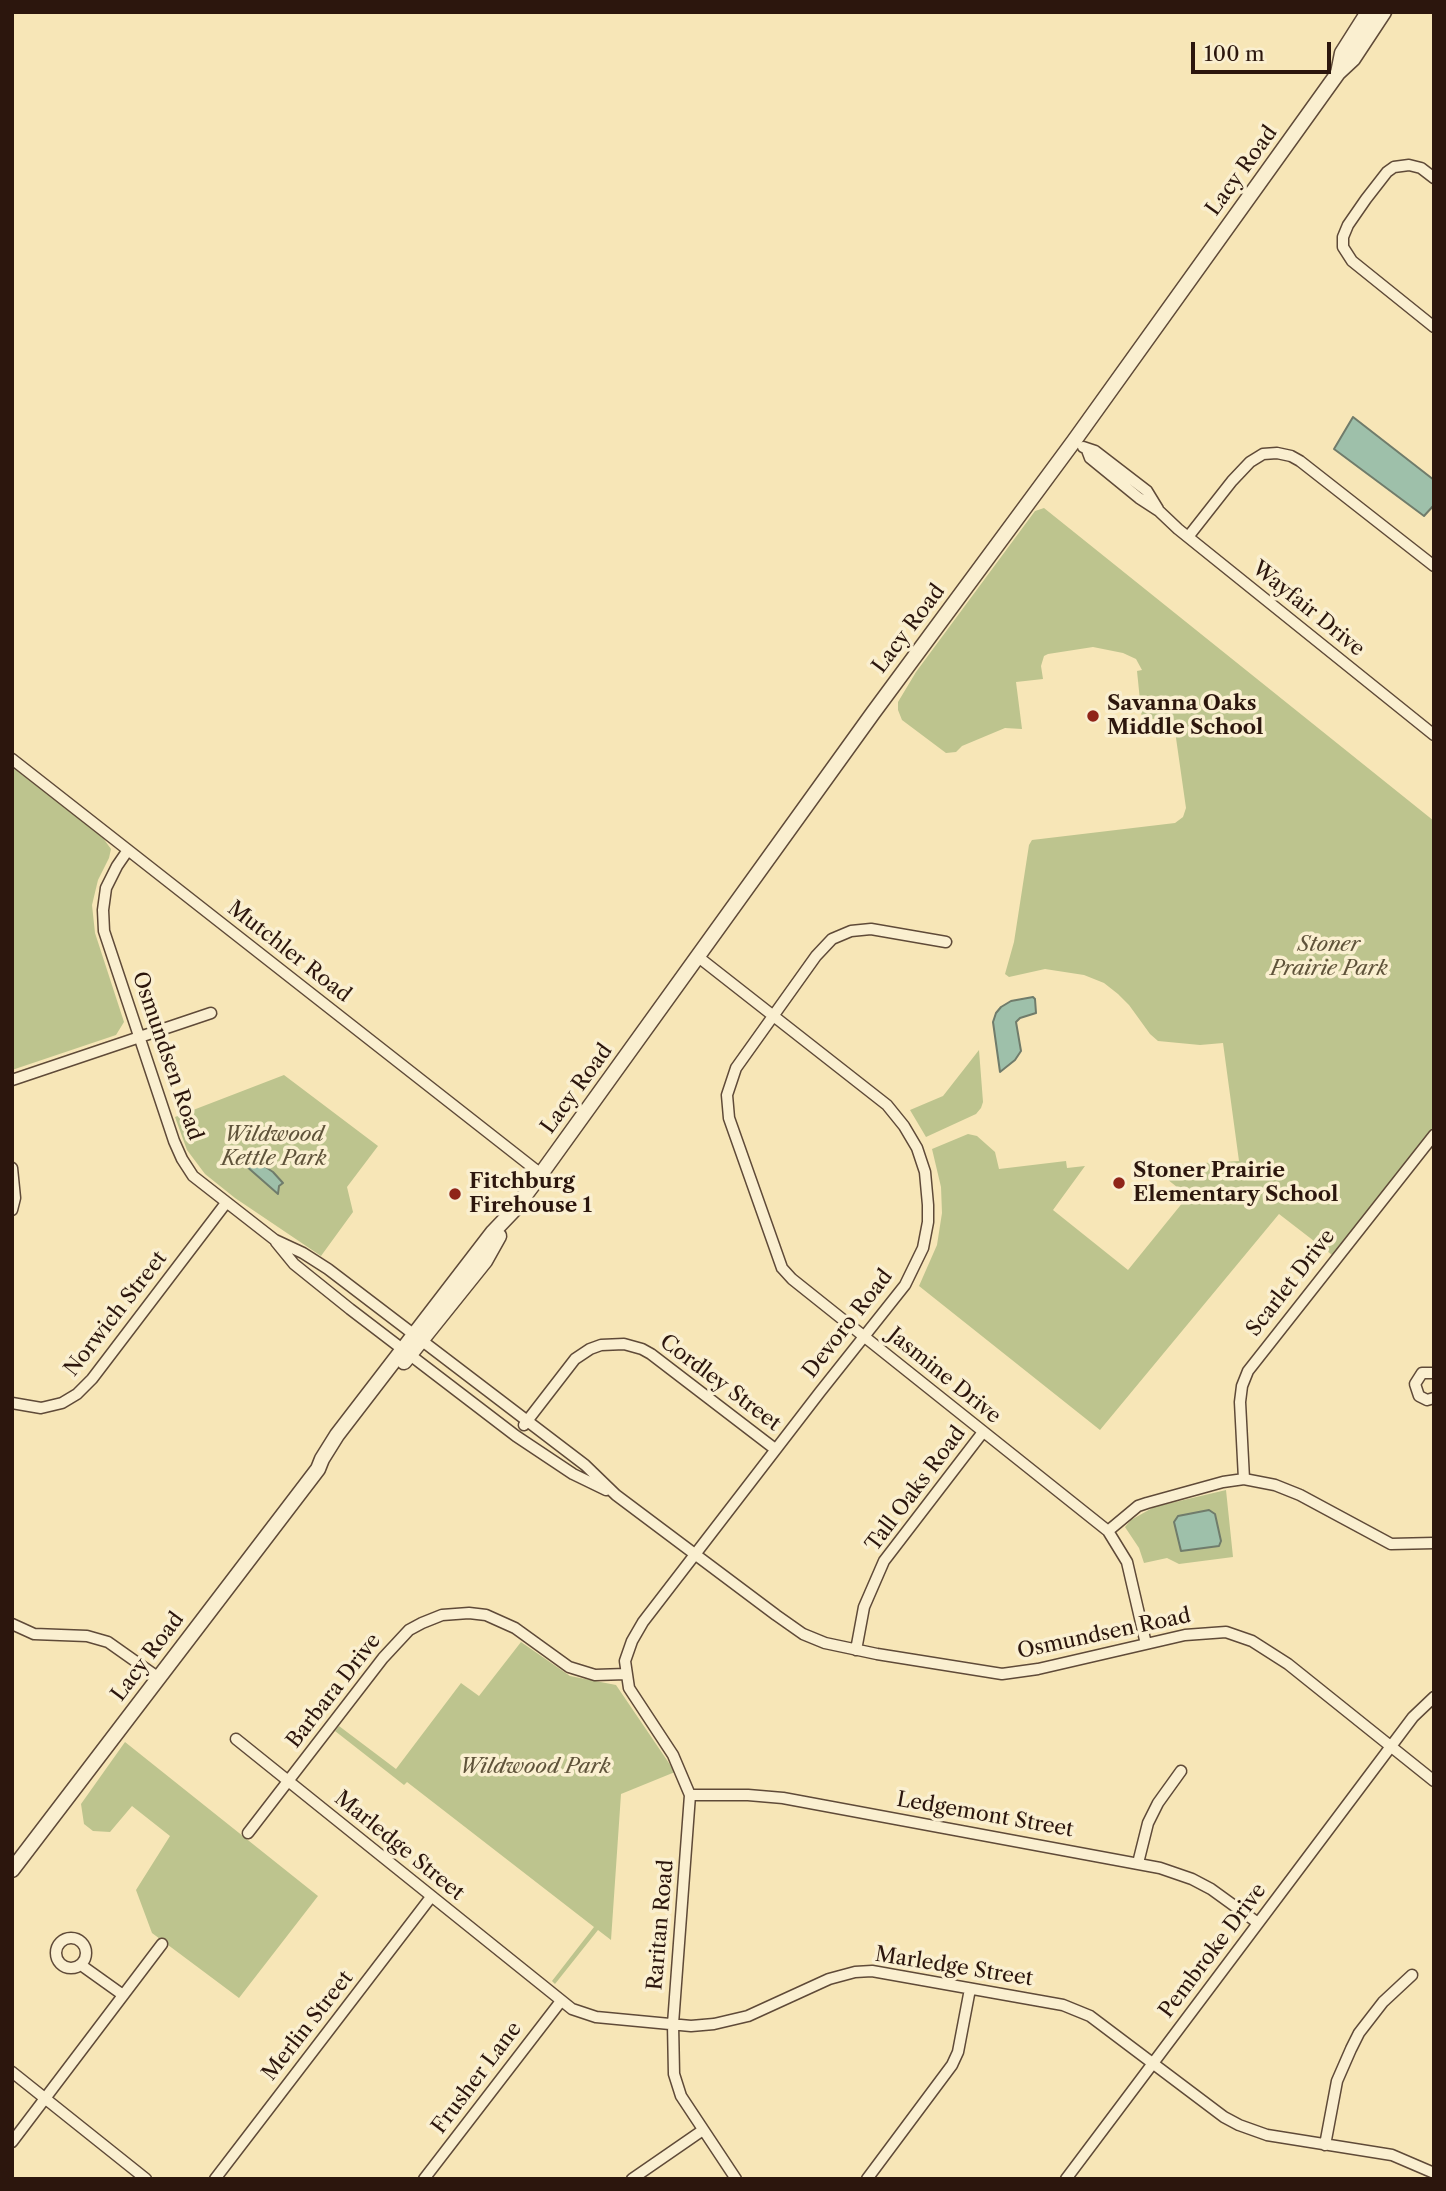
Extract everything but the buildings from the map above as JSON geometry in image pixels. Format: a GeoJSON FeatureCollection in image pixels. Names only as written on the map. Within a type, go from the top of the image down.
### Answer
{"type":"FeatureCollection","features":[{"type":"Feature","properties":{"kind":"street","name":"Lacy Road"},"geometry":{"type":"LineString","coordinates":[[1338,73],[1342,53],[1368,12]]}},
{"type":"Feature","properties":{"kind":"street","name":"Lacy Road"},"geometry":{"type":"LineString","coordinates":[[12,1870],[318,1469],[337,1435],[418,1338],[493,1232],[514,1210],[541,1174],[873,713],[1081,446],[1338,73],[1353,59],[1384,12]]}},
{"type":"Feature","properties":{"kind":"street"},"geometry":{"type":"LineString","coordinates":[[1434,178],[1421,168],[1402,164],[1387,172],[1348,225],[1343,237],[1343,247],[1359,268],[1434,327]]}},
{"type":"Feature","properties":{"kind":"street","name":"Wayfair Drive"},"geometry":{"type":"LineString","coordinates":[[1081,446],[1095,451],[1147,491],[1159,511],[1188,537],[1434,735]]}},
{"type":"Feature","properties":{"kind":"street"},"geometry":{"type":"LineString","coordinates":[[1188,537],[1250,462],[1263,454],[1277,453],[1300,461],[1430,563],[1433,550]]}},
{"type":"Feature","properties":{"kind":"street","name":"Mutchler Road"},"geometry":{"type":"LineString","coordinates":[[12,759],[541,1174]]}},
{"type":"Feature","properties":{"kind":"street","name":"Osmundsen Road"},"geometry":{"type":"LineString","coordinates":[[128,850],[106,888],[104,932],[181,1159],[193,1175],[275,1240],[303,1253],[349,1285],[585,1465],[616,1495],[803,1634],[825,1643],[856,1650],[1002,1674],[1038,1670],[1146,1644],[1210,1632],[1226,1632],[1252,1641],[1288,1664],[1434,1781]]}},
{"type":"Feature","properties":{"kind":"street","name":"Jasmine Drive"},"geometry":{"type":"LineString","coordinates":[[946,942],[871,929],[842,934],[832,939],[816,956],[736,1068],[729,1082],[727,1095],[729,1118],[782,1269],[1108,1531],[1127,1562],[1146,1644]]}},
{"type":"Feature","properties":{"kind":"street","name":"Devoro Road"},"geometry":{"type":"LineString","coordinates":[[626,1674],[625,1661],[643,1622],[905,1285],[923,1248],[928,1222],[928,1188],[921,1158],[904,1126],[887,1105],[698,956]]}},
{"type":"Feature","properties":{"kind":"street"},"geometry":{"type":"LineString","coordinates":[[12,1080],[211,1013]]}},
{"type":"Feature","properties":{"kind":"street","name":"Scarlet Drive"},"geometry":{"type":"LineString","coordinates":[[1244,1479],[1240,1402],[1248,1371],[1434,1135]]}},
{"type":"Feature","properties":{"kind":"street"},"geometry":{"type":"LineString","coordinates":[[12,1168],[15,1198],[12,1210]]}},
{"type":"Feature","properties":{"kind":"street","name":"Norwich Street"},"geometry":{"type":"LineString","coordinates":[[12,1403],[41,1408],[62,1403],[77,1395],[226,1203]]}},
{"type":"Feature","properties":{"kind":"street","name":"Osmundsen Road"},"geometry":{"type":"LineString","coordinates":[[275,1240],[294,1264],[516,1436],[573,1474],[616,1495]]}},
{"type":"Feature","properties":{"kind":"street"},"geometry":{"type":"LineString","coordinates":[[338,1299],[349,1285]]}},
{"type":"Feature","properties":{"kind":"street","name":"Cordley Street"},"geometry":{"type":"LineString","coordinates":[[516,1436],[575,1359],[601,1345],[624,1344],[651,1354],[775,1449]]}},
{"type":"Feature","properties":{"kind":"street"},"geometry":{"type":"LineString","coordinates":[[1434,1373],[1422,1373],[1415,1384],[1419,1396],[1434,1398]]}},
{"type":"Feature","properties":{"kind":"street","name":"Tall Oaks Road"},"geometry":{"type":"LineString","coordinates":[[856,1650],[864,1607],[884,1561],[983,1432]]}},
{"type":"Feature","properties":{"kind":"street"},"geometry":{"type":"LineString","coordinates":[[1108,1531],[1138,1506],[1244,1479],[1275,1485],[1300,1495],[1391,1544],[1434,1543]]}},
{"type":"Feature","properties":{"kind":"street","name":"Barbara Drive"},"geometry":{"type":"LineString","coordinates":[[248,1833],[398,1641],[409,1630],[442,1615],[486,1615],[515,1628],[569,1667],[595,1675],[626,1674]]}},
{"type":"Feature","properties":{"kind":"street"},"geometry":{"type":"LineString","coordinates":[[12,1624],[34,1634],[88,1636],[108,1642],[159,1678]]}},
{"type":"Feature","properties":{"kind":"street","name":"Raritan Road"},"geometry":{"type":"LineString","coordinates":[[626,1674],[635,1699],[673,1755],[690,1795],[673,2024],[674,2074],[681,2096],[736,2179]]}},
{"type":"Feature","properties":{"kind":"street","name":"Pembroke Drive"},"geometry":{"type":"LineString","coordinates":[[1066,2179],[1390,1747],[1413,1717],[1434,1697]]}},
{"type":"Feature","properties":{"kind":"street","name":"Marledge Street"},"geometry":{"type":"LineString","coordinates":[[236,1739],[572,2009],[596,2017],[691,2026],[726,2023],[748,2016],[814,1984],[855,1972],[903,1975],[1078,2009],[1224,2117],[1239,2125],[1267,2135],[1392,2155],[1434,2173]]}},
{"type":"Feature","properties":{"kind":"street"},"geometry":{"type":"LineString","coordinates":[[1138,1863],[1148,1823],[1158,1803],[1181,1771]]}},
{"type":"Feature","properties":{"kind":"street","name":"Ledgemont Street"},"geometry":{"type":"LineString","coordinates":[[690,1795],[783,1798],[1138,1863],[1192,1879],[1211,1889],[1258,1923]]}},
{"type":"Feature","properties":{"kind":"street","name":"Merlin Street"},"geometry":{"type":"LineString","coordinates":[[215,2179],[431,1897]]}},
{"type":"Feature","properties":{"kind":"street"},"geometry":{"type":"LineString","coordinates":[[12,2142],[162,1944]]}},
{"type":"Feature","properties":{"kind":"street"},"geometry":{"type":"LineString","coordinates":[[81,1965],[123,1995]]}},
{"type":"Feature","properties":{"kind":"street"},"geometry":{"type":"LineString","coordinates":[[1325,2145],[1337,2081],[1351,2049],[1383,2001],[1412,1975]]}},
{"type":"Feature","properties":{"kind":"street"},"geometry":{"type":"LineString","coordinates":[[867,2179],[952,2065],[958,2052],[970,1989]]}},
{"type":"Feature","properties":{"kind":"street","name":"Frusher Lane"},"geometry":{"type":"LineString","coordinates":[[424,2179],[561,2001]]}},
{"type":"Feature","properties":{"kind":"street"},"geometry":{"type":"LineString","coordinates":[[12,2072],[146,2179]]}},
{"type":"Feature","properties":{"kind":"street"},"geometry":{"type":"LineString","coordinates":[[632,2179],[703,2130]]}},
{"type":"Feature","properties":{"kind":"green space","name":"Stoner Prairie Park"},"geometry":{"type":"Polygon","coordinates":[[[1044,508],[1434,821],[1434,1128],[1336,1258],[1279,1214],[1100,1430],[919,1286],[937,1245],[942,1213],[941,1187],[932,1149],[968,1134],[977,1136],[995,1152],[999,1169],[1066,1161],[1067,1168],[1085,1166],[1053,1210],[1128,1270],[1188,1196],[1151,1166],[1239,1161],[1223,1043],[1200,1045],[1158,1041],[1118,994],[1104,983],[1084,975],[1045,969],[1009,977],[1005,974],[1014,942],[1032,840],[1175,823],[1183,817],[1186,808],[1173,717],[1142,720],[1137,671],[1142,670],[1136,659],[1123,653],[1093,647],[1044,656],[1041,666],[1043,679],[1016,682],[1022,729],[1005,728],[962,746],[956,752],[946,753],[902,720],[898,710],[898,702],[916,672],[1035,511],[1044,508]]]}},
{"type":"Feature","properties":{"kind":"green space"},"geometry":{"type":"Polygon","coordinates":[[[12,765],[103,838],[111,849],[98,880],[92,905],[95,933],[124,1022],[116,1035],[12,1070],[12,765]]]}},
{"type":"Feature","properties":{"kind":"green space"},"geometry":{"type":"Polygon","coordinates":[[[979,1050],[983,1102],[981,1108],[976,1114],[926,1137],[910,1110],[943,1096],[979,1050]]]}},
{"type":"Feature","properties":{"kind":"green space","name":"Wildwood Kettle Park"},"geometry":{"type":"Polygon","coordinates":[[[284,1075],[378,1146],[347,1187],[353,1212],[321,1256],[235,1198],[205,1174],[187,1150],[175,1117],[284,1075]]]}},
{"type":"Feature","properties":{"kind":"green space"},"geometry":{"type":"Polygon","coordinates":[[[1226,1490],[1233,1557],[1179,1564],[1167,1558],[1144,1563],[1139,1548],[1125,1527],[1131,1520],[1154,1507],[1226,1490]]]}},
{"type":"Feature","properties":{"kind":"green space","name":"Wildwood Park"},"geometry":{"type":"Polygon","coordinates":[[[521,1642],[570,1676],[616,1685],[675,1772],[621,1794],[611,1940],[598,1930],[555,1984],[552,1981],[594,1927],[407,1782],[404,1785],[335,1731],[339,1726],[396,1769],[461,1683],[479,1696],[521,1642]]]}},
{"type":"Feature","properties":{"kind":"green space"},"geometry":{"type":"Polygon","coordinates":[[[125,1742],[318,1896],[239,1998],[152,1933],[136,1890],[170,1836],[132,1806],[110,1832],[93,1831],[84,1824],[81,1804],[125,1742]]]}},
{"type":"Feature","properties":{"kind":"shaded area"},"geometry":{"type":"Polygon","coordinates":[[[1353,417],[1434,480],[1434,505],[1424,516],[1334,449],[1353,417]]]}},
{"type":"Feature","properties":{"kind":"shaded area"},"geometry":{"type":"Polygon","coordinates":[[[1033,997],[1036,1013],[1016,1022],[1021,1051],[1015,1060],[1000,1072],[993,1022],[996,1013],[1011,1001],[1033,997]]]}},
{"type":"Feature","properties":{"kind":"shaded area"},"geometry":{"type":"Polygon","coordinates":[[[239,1152],[245,1153],[273,1172],[283,1183],[279,1186],[278,1194],[237,1158],[239,1152]]]}},
{"type":"Feature","properties":{"kind":"shaded area"},"geometry":{"type":"Polygon","coordinates":[[[1209,1510],[1215,1514],[1221,1541],[1219,1546],[1181,1551],[1174,1522],[1178,1516],[1209,1510]]]}},
{"type":"Feature","properties":{"kind":"place","name":"Savanna Oaks Middle School"},"geometry":{"type":"Point","coordinates":[1093,716]}},
{"type":"Feature","properties":{"kind":"place","name":"Stoner Prairie Elementary School"},"geometry":{"type":"Point","coordinates":[1119,1183]}},
{"type":"Feature","properties":{"kind":"place","name":"Fitchburg Firehouse 1"},"geometry":{"type":"Point","coordinates":[455,1194]}}]}
